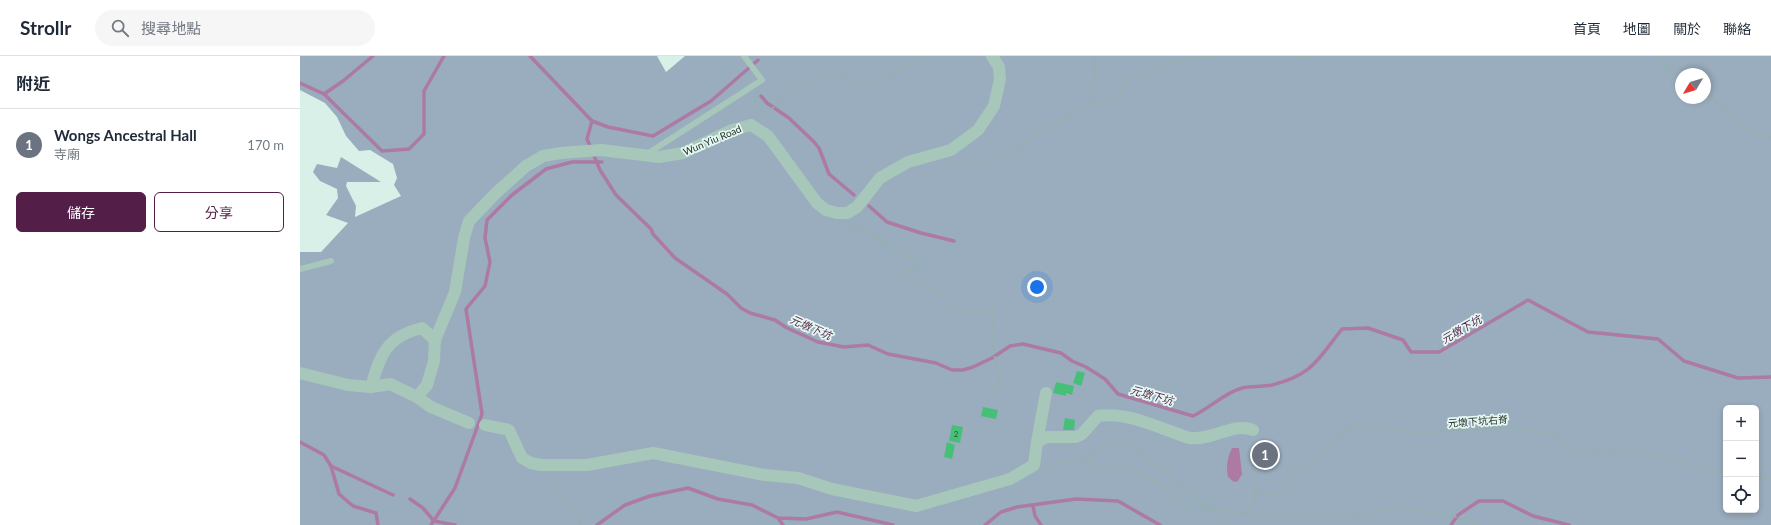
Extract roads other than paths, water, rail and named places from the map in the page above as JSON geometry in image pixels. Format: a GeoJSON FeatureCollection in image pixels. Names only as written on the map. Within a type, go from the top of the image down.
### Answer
{"type":"FeatureCollection","features":[{"type":"Feature","properties":{"kind":"street","name":"Wun Yiu Road"},"geometry":{"type":"LineString","coordinates":[[417,397],[427,385],[431,372],[434,361],[436,340],[455,292],[464,238],[470,221],[480,208],[526,166],[543,156],[561,153],[601,150],[659,157],[683,153],[732,130],[751,125],[768,136],[817,202],[826,210],[843,213],[857,207],[880,178],[908,162],[951,150],[978,130],[994,106],[1000,79],[999,67],[992,56]]}},
{"type":"Feature","properties":{"kind":"street"},"geometry":{"type":"LineString","coordinates":[[371,387],[382,354],[388,345],[397,337],[409,331],[422,328],[436,340]]}},
{"type":"Feature","properties":{"kind":"street"},"geometry":{"type":"LineString","coordinates":[[300,373],[348,385],[371,387],[390,384],[417,397],[431,407],[469,423]]}},
{"type":"Feature","properties":{"kind":"street"},"geometry":{"type":"LineString","coordinates":[[485,425],[509,430],[522,458],[531,463],[541,465],[587,465],[653,454],[766,475],[798,478],[832,489],[916,506],[1010,479],[1034,465],[1046,393]]}},
{"type":"Feature","properties":{"kind":"street"},"geometry":{"type":"LineString","coordinates":[[1037,442],[1047,437],[1076,437],[1082,434],[1098,416],[1108,414],[1139,420],[1188,438],[1203,439],[1238,428],[1253,430]]}},
{"type":"Feature","properties":{"kind":"lane"},"geometry":{"type":"LineString","coordinates":[[644,156],[762,80],[744,56]]}},
{"type":"Feature","properties":{"kind":"lane"},"geometry":{"type":"LineString","coordinates":[[300,269],[331,261]]}},
{"type":"Feature","properties":{"kind":"waterway"},"geometry":{"type":"LineString","coordinates":[[324,94],[343,81],[373,56]]}},
{"type":"Feature","properties":{"kind":"waterway"},"geometry":{"type":"LineString","coordinates":[[300,83],[324,94],[382,151],[409,149],[424,134],[424,91],[444,56]]}},
{"type":"Feature","properties":{"kind":"waterway"},"geometry":{"type":"LineString","coordinates":[[530,56],[592,121],[608,127],[653,136],[711,101],[758,60]]}},
{"type":"Feature","properties":{"kind":"waterway"},"geometry":{"type":"LineString","coordinates":[[761,96],[767,103],[789,118],[814,142],[819,148],[829,174],[854,195]]}},
{"type":"Feature","properties":{"kind":"waterway","name":"元墩下坑"},"geometry":{"type":"LineString","coordinates":[[592,121],[587,139],[600,170],[616,195],[651,229],[653,234],[675,258],[727,294],[741,308],[750,313],[775,320],[787,328],[818,342],[844,347],[868,345],[888,354],[936,363],[952,370],[963,370],[973,367],[992,358],[1010,346],[1023,344],[1061,353],[1072,361],[1086,367],[1105,379],[1118,394],[1193,416],[1235,390],[1245,387],[1272,385],[1286,381],[1306,371],[1320,357],[1342,329],[1368,328],[1403,340],[1411,352],[1439,352],[1528,300],[1588,332],[1658,339],[1684,361],[1738,378],[1771,377]]}},
{"type":"Feature","properties":{"kind":"waterway"},"geometry":{"type":"LineString","coordinates":[[431,525],[455,488],[482,414],[466,309],[485,286],[490,262],[485,238],[487,220],[512,195],[546,169],[572,162],[602,162]]}},
{"type":"Feature","properties":{"kind":"waterway"},"geometry":{"type":"LineString","coordinates":[[869,206],[887,222],[921,233],[954,241]]}},
{"type":"Feature","properties":{"kind":"waterway"},"geometry":{"type":"LineString","coordinates":[[300,442],[324,455],[331,466],[393,495]]}},
{"type":"Feature","properties":{"kind":"waterway"},"geometry":{"type":"LineString","coordinates":[[331,466],[339,494],[353,506],[376,513],[378,525]]}},
{"type":"Feature","properties":{"kind":"waterway"},"geometry":{"type":"LineString","coordinates":[[597,525],[625,505],[650,496],[688,488],[718,499],[752,505],[778,518],[806,519],[837,512],[893,525]]}},
{"type":"Feature","properties":{"kind":"waterway"},"geometry":{"type":"LineString","coordinates":[[410,499],[423,508],[434,521],[455,525]]}},
{"type":"Feature","properties":{"kind":"waterway"},"geometry":{"type":"LineString","coordinates":[[985,525],[1001,512],[1017,507],[1076,499],[1118,501],[1160,525]]}},
{"type":"Feature","properties":{"kind":"waterway"},"geometry":{"type":"LineString","coordinates":[[1451,525],[1458,515],[1479,501],[1503,501],[1533,516],[1569,525]]}},
{"type":"Feature","properties":{"kind":"waterway"},"geometry":{"type":"LineString","coordinates":[[1033,506],[1035,516],[1041,525]]}},
{"type":"Feature","properties":{"kind":"waterway"},"geometry":{"type":"LineString","coordinates":[[778,518],[783,525]]}},
{"type":"Feature","properties":{"kind":"place","name":"Wongs Ancestral Hall"},"geometry":{"type":"Point","coordinates":[1265,455]}}]}
